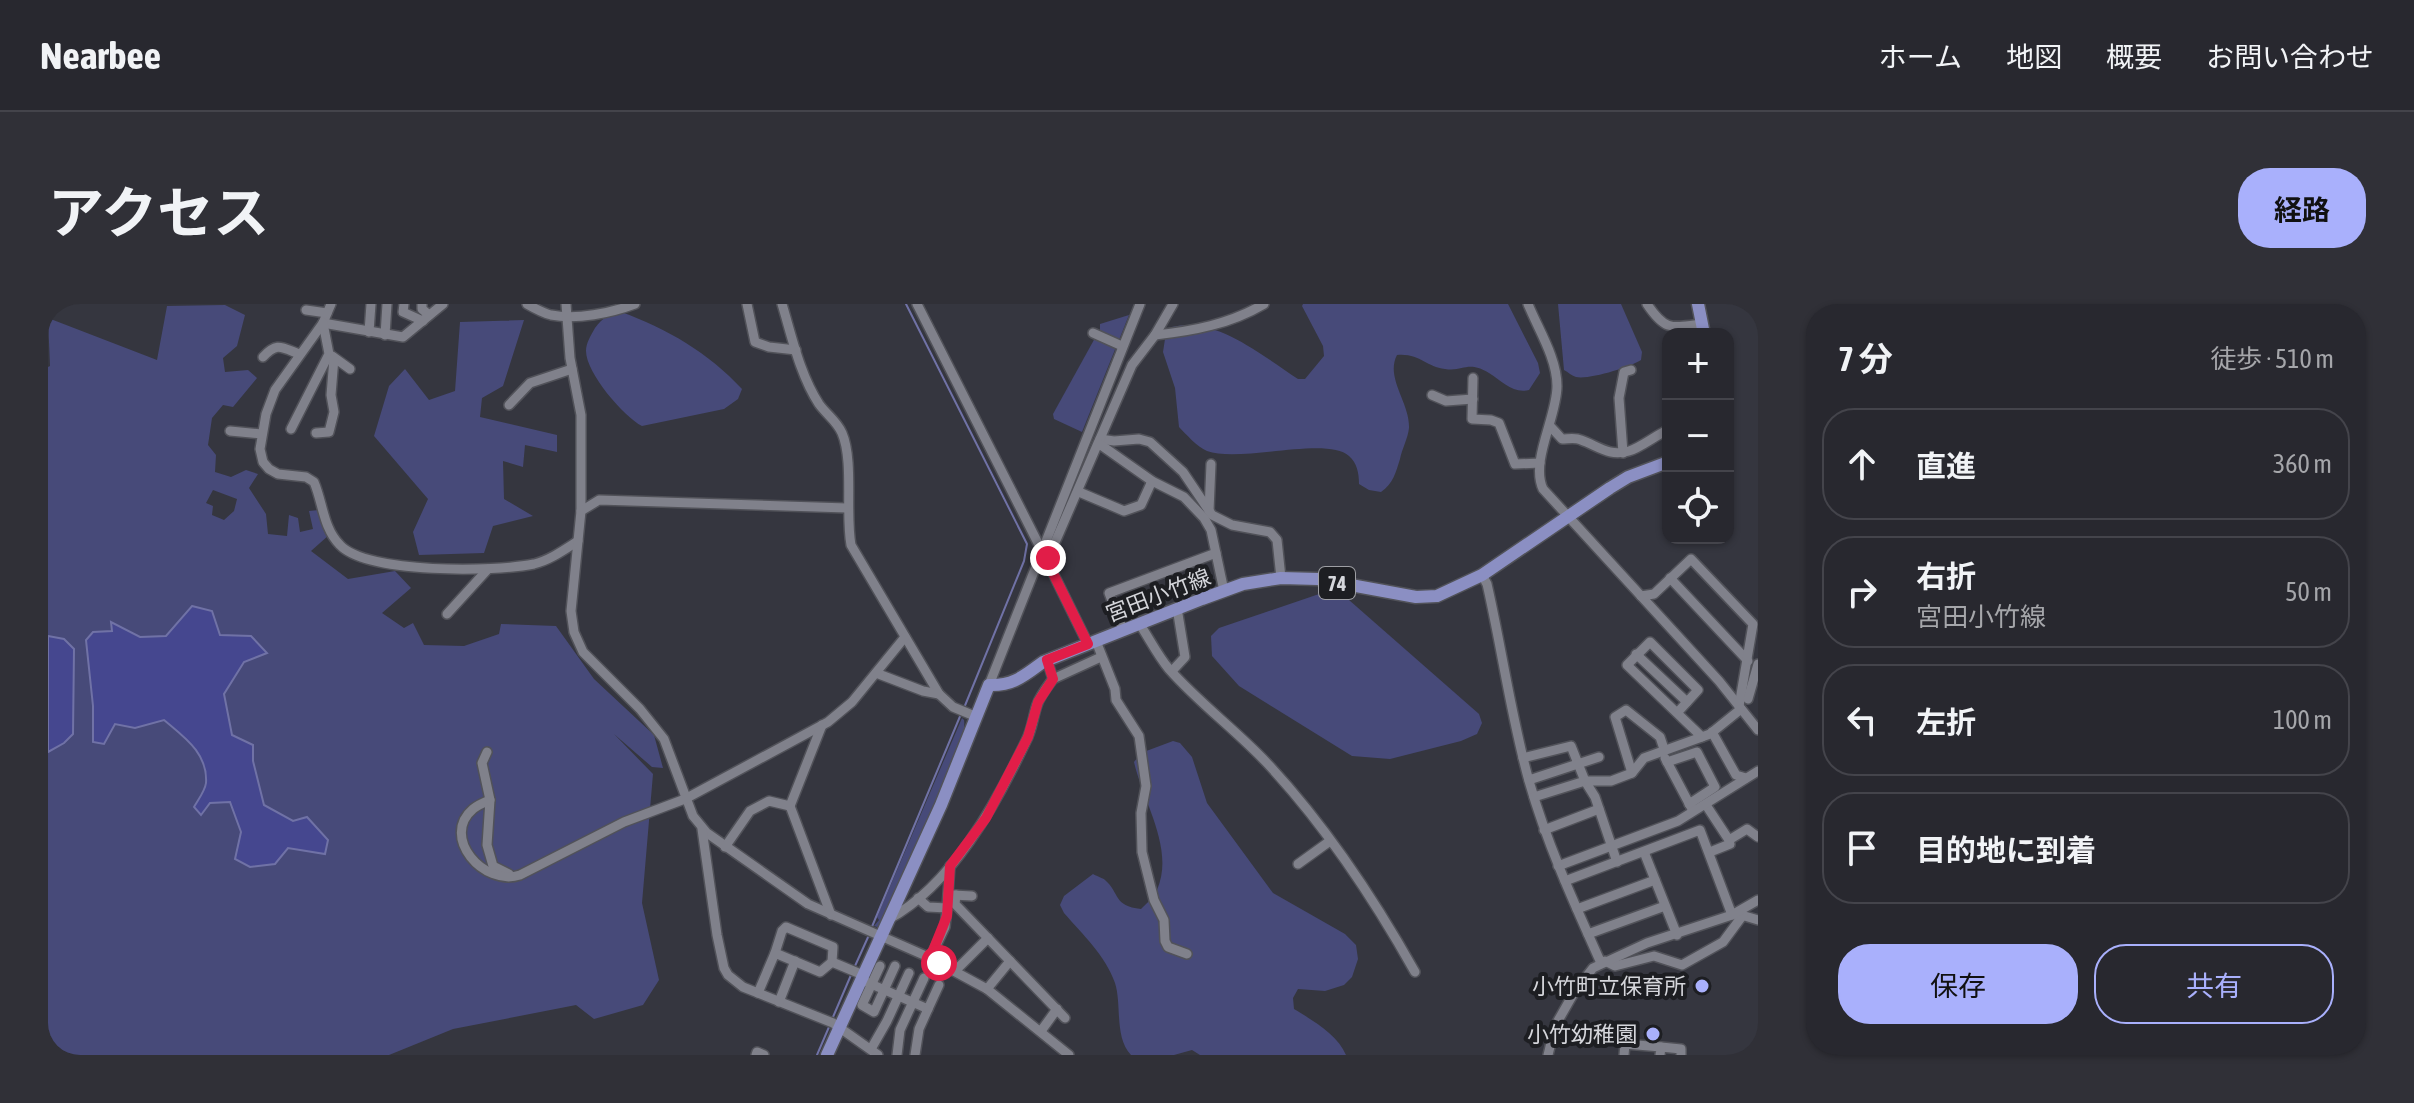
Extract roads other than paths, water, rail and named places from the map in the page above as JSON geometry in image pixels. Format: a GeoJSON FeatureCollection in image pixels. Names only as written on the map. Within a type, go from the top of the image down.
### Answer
{"type":"FeatureCollection","features":[{"type":"Feature","properties":{"kind":"main road"},"geometry":{"type":"LineString","coordinates":[[1698,304],[1703,328]]}},
{"type":"Feature","properties":{"kind":"main road","name":"宮田小竹線"},"geometry":{"type":"LineString","coordinates":[[989,685],[1006,686],[1016,682],[1047,660],[1177,608],[1224,591],[1281,578],[1318,579],[1428,597],[1450,591],[1482,575],[1628,477],[1662,464]]}},
{"type":"Feature","properties":{"kind":"main road"},"geometry":{"type":"LineString","coordinates":[[827,1055],[833,1024],[881,935],[941,805],[989,685]]}},
{"type":"Feature","properties":{"kind":"street"},"geometry":{"type":"LineString","coordinates":[[369,332],[371,304]]}},
{"type":"Feature","properties":{"kind":"street"},"geometry":{"type":"LineString","coordinates":[[385,335],[387,304]]}},
{"type":"Feature","properties":{"kind":"street"},"geometry":{"type":"LineString","coordinates":[[404,304],[403,312],[426,318]]}},
{"type":"Feature","properties":{"kind":"street"},"geometry":{"type":"LineString","coordinates":[[422,304],[426,318]]}},
{"type":"Feature","properties":{"kind":"street"},"geometry":{"type":"LineString","coordinates":[[323,323],[403,337],[443,304]]}},
{"type":"Feature","properties":{"kind":"street"},"geometry":{"type":"LineString","coordinates":[[527,304],[552,315],[609,312],[635,304]]}},
{"type":"Feature","properties":{"kind":"street"},"geometry":{"type":"LineString","coordinates":[[566,304],[572,369],[581,415],[581,511],[571,611],[576,640],[583,652],[640,709],[664,739],[685,799],[702,829],[724,968],[735,982],[833,1024],[875,1052],[909,973]]}},
{"type":"Feature","properties":{"kind":"street"},"geometry":{"type":"LineString","coordinates":[[747,304],[755,342],[796,350]]}},
{"type":"Feature","properties":{"kind":"street"},"geometry":{"type":"LineString","coordinates":[[782,304],[796,350],[820,406],[842,434],[846,453],[851,545],[939,694],[953,707],[977,717]]}},
{"type":"Feature","properties":{"kind":"street"},"geometry":{"type":"LineString","coordinates":[[917,304],[1042,551]]}},
{"type":"Feature","properties":{"kind":"street"},"geometry":{"type":"LineString","coordinates":[[989,685],[1140,304]]}},
{"type":"Feature","properties":{"kind":"street"},"geometry":{"type":"LineString","coordinates":[[1173,304],[1132,365],[1047,561],[1101,657],[1115,689],[1116,700],[1139,736],[1146,786],[1141,813],[1142,852],[1154,900],[1166,927],[1165,941],[1168,947],[1187,954]]}},
{"type":"Feature","properties":{"kind":"street"},"geometry":{"type":"LineString","coordinates":[[1155,335],[1219,324],[1264,304]]}},
{"type":"Feature","properties":{"kind":"street"},"geometry":{"type":"LineString","coordinates":[[1528,304],[1555,369],[1557,395],[1540,463],[1543,489],[1758,730]]}},
{"type":"Feature","properties":{"kind":"street"},"geometry":{"type":"LineString","coordinates":[[1647,304],[1662,324],[1686,328]]}},
{"type":"Feature","properties":{"kind":"street"},"geometry":{"type":"LineString","coordinates":[[306,310],[329,308],[323,323],[275,390],[266,414],[261,455],[266,466],[278,474],[311,479],[330,530],[338,543],[353,556],[428,568],[488,569],[546,560],[578,541]]}},
{"type":"Feature","properties":{"kind":"street"},"geometry":{"type":"LineString","coordinates":[[316,433],[329,432],[334,416],[332,356],[323,323]]}},
{"type":"Feature","properties":{"kind":"street"},"geometry":{"type":"LineString","coordinates":[[1095,334],[1122,346]]}},
{"type":"Feature","properties":{"kind":"street"},"geometry":{"type":"LineString","coordinates":[[263,357],[277,346],[299,354]]}},
{"type":"Feature","properties":{"kind":"street"},"geometry":{"type":"LineString","coordinates":[[332,356],[350,369]]}},
{"type":"Feature","properties":{"kind":"street"},"geometry":{"type":"LineString","coordinates":[[291,429],[332,356]]}},
{"type":"Feature","properties":{"kind":"street"},"geometry":{"type":"LineString","coordinates":[[509,405],[530,383],[572,369]]}},
{"type":"Feature","properties":{"kind":"street"},"geometry":{"type":"LineString","coordinates":[[1623,453],[1619,398],[1624,372],[1631,370]]}},
{"type":"Feature","properties":{"kind":"street"},"geometry":{"type":"LineString","coordinates":[[1473,378],[1472,419],[1499,423],[1515,464],[1540,463]]}},
{"type":"Feature","properties":{"kind":"street"},"geometry":{"type":"LineString","coordinates":[[1432,395],[1446,401],[1473,399]]}},
{"type":"Feature","properties":{"kind":"street"},"geometry":{"type":"LineString","coordinates":[[1550,426],[1562,439],[1581,440],[1601,451],[1623,453],[1662,433]]}},
{"type":"Feature","properties":{"kind":"street"},"geometry":{"type":"LineString","coordinates":[[230,431],[262,434]]}},
{"type":"Feature","properties":{"kind":"street"},"geometry":{"type":"LineString","coordinates":[[1087,437],[1099,441],[1139,439],[1150,442],[1183,472],[1208,517]]}},
{"type":"Feature","properties":{"kind":"street"},"geometry":{"type":"LineString","coordinates":[[1099,441],[1152,481],[1184,497],[1208,517],[1270,532],[1277,540],[1281,578]]}},
{"type":"Feature","properties":{"kind":"street"},"geometry":{"type":"LineString","coordinates":[[1211,464],[1208,517],[1224,591]]}},
{"type":"Feature","properties":{"kind":"street"},"geometry":{"type":"LineString","coordinates":[[1079,492],[1124,511],[1141,505],[1152,481]]}},
{"type":"Feature","properties":{"kind":"street"},"geometry":{"type":"LineString","coordinates":[[581,483],[599,500]]}},
{"type":"Feature","properties":{"kind":"street"},"geometry":{"type":"LineString","coordinates":[[581,511],[599,500],[847,508]]}},
{"type":"Feature","properties":{"kind":"street"},"geometry":{"type":"LineString","coordinates":[[1123,630],[1109,593],[1216,553]]}},
{"type":"Feature","properties":{"kind":"street"},"geometry":{"type":"LineString","coordinates":[[1641,596],[1654,594],[1691,559],[1753,624],[1753,699],[1712,732],[1665,758],[1691,808]]}},
{"type":"Feature","properties":{"kind":"street"},"geometry":{"type":"LineString","coordinates":[[447,614],[488,569]]}},
{"type":"Feature","properties":{"kind":"street"},"geometry":{"type":"LineString","coordinates":[[1482,575],[1487,584],[1523,758],[1544,830],[1603,962],[1615,966],[1654,956],[1682,965],[1723,942],[1737,915]]}},
{"type":"Feature","properties":{"kind":"street"},"geometry":{"type":"LineString","coordinates":[[1670,578],[1753,662]]}},
{"type":"Feature","properties":{"kind":"street"},"geometry":{"type":"LineString","coordinates":[[1172,671],[1185,657],[1177,608]]}},
{"type":"Feature","properties":{"kind":"street"},"geometry":{"type":"LineString","coordinates":[[1139,623],[1172,671],[1266,762],[1330,841],[1386,921],[1415,972]]}},
{"type":"Feature","properties":{"kind":"street"},"geometry":{"type":"LineString","coordinates":[[490,800],[474,808],[466,820],[463,836],[466,850],[483,869],[496,876],[510,878],[520,875],[624,822],[685,799],[822,725],[844,711],[905,637]]}},
{"type":"Feature","properties":{"kind":"street"},"geometry":{"type":"LineString","coordinates":[[1677,713],[1698,690],[1650,642],[1627,665],[1677,713],[1697,740]]}},
{"type":"Feature","properties":{"kind":"street"},"geometry":{"type":"LineString","coordinates":[[1636,654],[1687,702]]}},
{"type":"Feature","properties":{"kind":"street"},"geometry":{"type":"LineString","coordinates":[[887,921],[908,909],[950,866],[986,818],[1028,737],[1038,702],[1053,679],[1101,657]]}},
{"type":"Feature","properties":{"kind":"street"},"geometry":{"type":"LineString","coordinates":[[1047,660],[1053,679]]}},
{"type":"Feature","properties":{"kind":"street"},"geometry":{"type":"LineString","coordinates":[[1740,707],[1753,662]]}},
{"type":"Feature","properties":{"kind":"street"},"geometry":{"type":"LineString","coordinates":[[876,673],[939,694]]}},
{"type":"Feature","properties":{"kind":"street"},"geometry":{"type":"LineString","coordinates":[[1632,773],[1615,717],[1626,710],[1660,737],[1664,749]]}},
{"type":"Feature","properties":{"kind":"street"},"geometry":{"type":"LineString","coordinates":[[822,725],[790,806],[831,915]]}},
{"type":"Feature","properties":{"kind":"street"},"geometry":{"type":"LineString","coordinates":[[1712,732],[1736,775],[1746,778]]}},
{"type":"Feature","properties":{"kind":"street"},"geometry":{"type":"LineString","coordinates":[[1534,797],[1585,781],[1611,781],[1632,773],[1644,758],[1697,740]]}},
{"type":"Feature","properties":{"kind":"street"},"geometry":{"type":"LineString","coordinates":[[1523,758],[1571,746],[1595,797],[1617,862]]}},
{"type":"Feature","properties":{"kind":"street"},"geometry":{"type":"LineString","coordinates":[[487,752],[482,763],[490,800],[488,843],[493,866],[506,874],[520,875]]}},
{"type":"Feature","properties":{"kind":"street"},"geometry":{"type":"LineString","coordinates":[[1558,866],[1678,821],[1715,787],[1697,752],[1667,762]]}},
{"type":"Feature","properties":{"kind":"street"},"geometry":{"type":"LineString","coordinates":[[1529,780],[1599,757]]}},
{"type":"Feature","properties":{"kind":"street"},"geometry":{"type":"LineString","coordinates":[[1691,808],[1706,805],[1758,771]]}},
{"type":"Feature","properties":{"kind":"street"},"geometry":{"type":"LineString","coordinates":[[725,847],[750,811],[769,801],[790,806]]}},
{"type":"Feature","properties":{"kind":"street"},"geometry":{"type":"LineString","coordinates":[[1706,805],[1730,844],[1710,852]]}},
{"type":"Feature","properties":{"kind":"street"},"geometry":{"type":"LineString","coordinates":[[1544,830],[1599,809]]}},
{"type":"Feature","properties":{"kind":"street"},"geometry":{"type":"LineString","coordinates":[[702,829],[780,886],[831,915],[930,958],[987,989],[1069,1055]]}},
{"type":"Feature","properties":{"kind":"street"},"geometry":{"type":"LineString","coordinates":[[1729,840],[1747,829],[1758,837]]}},
{"type":"Feature","properties":{"kind":"street"},"geometry":{"type":"LineString","coordinates":[[1565,881],[1700,830],[1737,915]]}},
{"type":"Feature","properties":{"kind":"street"},"geometry":{"type":"LineString","coordinates":[[1298,864],[1330,841]]}},
{"type":"Feature","properties":{"kind":"street"},"geometry":{"type":"LineString","coordinates":[[466,850],[476,852],[488,843]]}},
{"type":"Feature","properties":{"kind":"street"},"geometry":{"type":"LineString","coordinates":[[1644,852],[1677,935]]}},
{"type":"Feature","properties":{"kind":"street"},"geometry":{"type":"LineString","coordinates":[[950,866],[955,904],[1065,1018]]}},
{"type":"Feature","properties":{"kind":"street"},"geometry":{"type":"LineString","coordinates":[[1577,909],[1655,880]]}},
{"type":"Feature","properties":{"kind":"street"},"geometry":{"type":"LineString","coordinates":[[953,895],[972,896]]}},
{"type":"Feature","properties":{"kind":"street"},"geometry":{"type":"LineString","coordinates":[[930,958],[945,927],[947,908],[953,895]]}},
{"type":"Feature","properties":{"kind":"street"},"geometry":{"type":"LineString","coordinates":[[918,898],[928,907],[947,908]]}},
{"type":"Feature","properties":{"kind":"street"},"geometry":{"type":"LineString","coordinates":[[1548,1055],[1550,1038],[1568,1004],[1585,977],[1603,962],[1647,943],[1737,915],[1758,900]]}},
{"type":"Feature","properties":{"kind":"street"},"geometry":{"type":"LineString","coordinates":[[1588,934],[1665,906]]}},
{"type":"Feature","properties":{"kind":"street"},"geometry":{"type":"LineString","coordinates":[[1737,915],[1758,920]]}},
{"type":"Feature","properties":{"kind":"street"},"geometry":{"type":"LineString","coordinates":[[758,993],[786,927],[833,947],[832,962],[820,972],[775,953]]}},
{"type":"Feature","properties":{"kind":"street"},"geometry":{"type":"LineString","coordinates":[[955,971],[988,938]]}},
{"type":"Feature","properties":{"kind":"street"},"geometry":{"type":"LineString","coordinates":[[779,1002],[795,961]]}},
{"type":"Feature","properties":{"kind":"street"},"geometry":{"type":"LineString","coordinates":[[987,989],[1010,961]]}},
{"type":"Feature","properties":{"kind":"street"},"geometry":{"type":"LineString","coordinates":[[832,962],[928,1009]]}},
{"type":"Feature","properties":{"kind":"street"},"geometry":{"type":"LineString","coordinates":[[860,976],[880,966]]}},
{"type":"Feature","properties":{"kind":"street"},"geometry":{"type":"LineString","coordinates":[[874,1012],[895,966]]}},
{"type":"Feature","properties":{"kind":"street"},"geometry":{"type":"LineString","coordinates":[[860,976],[862,1005],[887,1021],[920,1027]]}},
{"type":"Feature","properties":{"kind":"street"},"geometry":{"type":"LineString","coordinates":[[897,1055],[902,1026],[924,978]]}},
{"type":"Feature","properties":{"kind":"street"},"geometry":{"type":"LineString","coordinates":[[915,1055],[920,1027],[939,985]]}},
{"type":"Feature","properties":{"kind":"street"},"geometry":{"type":"LineString","coordinates":[[1041,1031],[1057,1009]]}},
{"type":"Feature","properties":{"kind":"street"},"geometry":{"type":"LineString","coordinates":[[1624,1055],[1625,1044],[1660,1051],[1681,1049],[1681,1055]]}},
{"type":"Feature","properties":{"kind":"street"},"geometry":{"type":"LineString","coordinates":[[756,1055],[757,1052],[764,1055]]}},
{"type":"Feature","properties":{"kind":"waterway"},"geometry":{"type":"LineString","coordinates":[[906,304],[1027,544],[1024,561],[964,708]]}},
{"type":"Feature","properties":{"kind":"waterway"},"geometry":{"type":"LineString","coordinates":[[871,929],[961,714]]}},
{"type":"Feature","properties":{"kind":"waterway"},"geometry":{"type":"LineString","coordinates":[[855,966],[869,935]]}},
{"type":"Feature","properties":{"kind":"waterway"},"geometry":{"type":"LineString","coordinates":[[833,1017],[851,975]]}},
{"type":"Feature","properties":{"kind":"waterway"},"geometry":{"type":"LineString","coordinates":[[817,1055],[829,1027]]}},
{"type":"Feature","properties":{"kind":"place","name":"小竹町立保育所"},"geometry":{"type":"Point","coordinates":[1702,986]}},
{"type":"Feature","properties":{"kind":"place","name":"小竹幼稚園"},"geometry":{"type":"Point","coordinates":[1653,1034]}}]}
